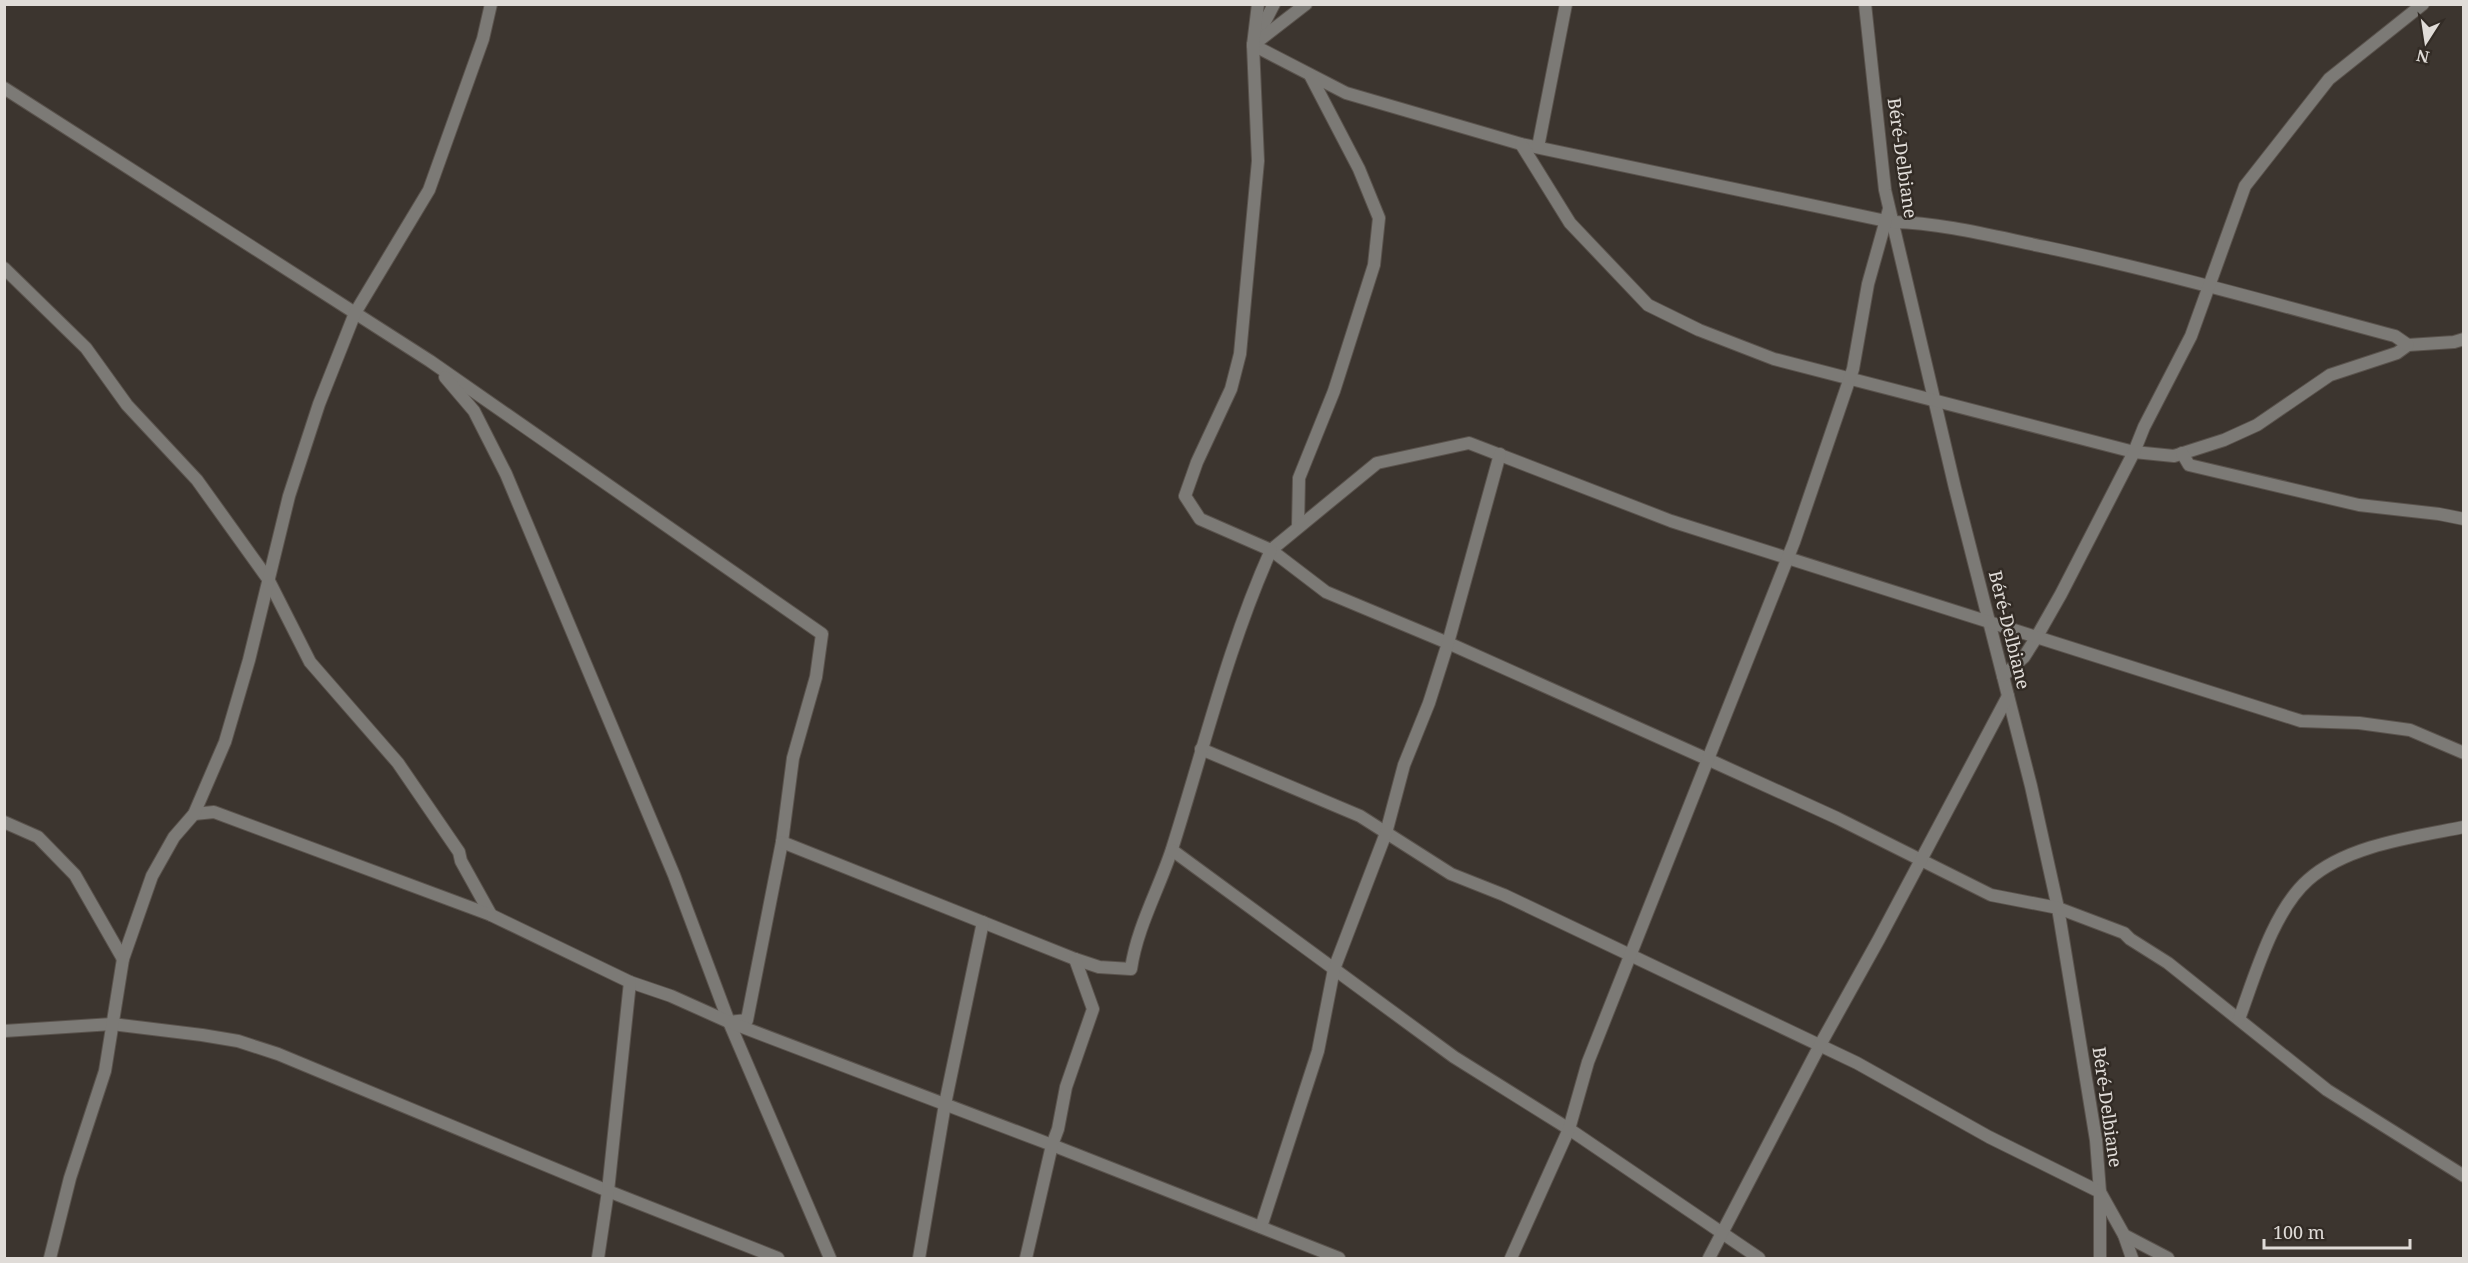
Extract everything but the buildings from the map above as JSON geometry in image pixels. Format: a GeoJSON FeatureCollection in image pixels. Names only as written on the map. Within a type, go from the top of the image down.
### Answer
{"type":"FeatureCollection","features":[{"type":"Feature","properties":{"kind":"street"},"geometry":{"type":"LineString","coordinates":[[50,1258],[70,1178],[105,1071],[123,959],[152,876],[174,837],[194,814],[225,742],[249,660],[289,496],[309,434],[355,313],[429,190],[483,39],[491,4]]}},
{"type":"Feature","properties":{"kind":"street"},"geometry":{"type":"LineString","coordinates":[[1253,45],[1274,4]]}},
{"type":"Feature","properties":{"kind":"street"},"geometry":{"type":"LineString","coordinates":[[1253,45],[1305,4]]}},
{"type":"Feature","properties":{"kind":"street"},"geometry":{"type":"LineString","coordinates":[[1538,147],[1566,4]]}},
{"type":"Feature","properties":{"kind":"street","name":"Béré-Delbiane"},"geometry":{"type":"LineString","coordinates":[[1865,4],[1890,208],[1889,221],[2008,696],[2058,908],[2096,1140],[2100,1192],[2124,1235],[2133,1258]]}},
{"type":"Feature","properties":{"kind":"street"},"geometry":{"type":"LineString","coordinates":[[2003,676],[2024,657],[2036,638],[2134,452],[2144,427],[2191,336],[2245,186],[2329,79],[2349,66],[2423,4]]}},
{"type":"Feature","properties":{"kind":"street"},"geometry":{"type":"LineString","coordinates":[[1257,5],[1253,45],[1258,161],[1240,354],[1231,389],[1197,462],[1185,496],[1200,519],[1271,550],[1326,592],[1448,643],[1837,818],[1991,895],[2058,908],[2124,933],[2168,963],[2327,1090],[2463,1176]]}},
{"type":"Feature","properties":{"kind":"street"},"geometry":{"type":"LineString","coordinates":[[1253,45],[1346,93],[1521,144],[1889,221],[1911,222],[1993,236],[2099,259],[2395,336],[2408,345]]}},
{"type":"Feature","properties":{"kind":"street"},"geometry":{"type":"LineString","coordinates":[[1298,527],[1299,478],[1334,391],[1374,265],[1379,218],[1359,169],[1309,74]]}},
{"type":"Feature","properties":{"kind":"street"},"geometry":{"type":"LineString","coordinates":[[4,88],[430,361],[822,634],[816,677],[793,758],[782,842],[747,1020],[729,1022]]}},
{"type":"Feature","properties":{"kind":"street"},"geometry":{"type":"LineString","coordinates":[[1521,144],[1570,223],[1648,305],[1699,330],[1774,359],[2134,452],[2174,456],[2224,440],[2257,425],[2330,375],[2397,353],[2408,345],[2454,342],[2463,339]]}},
{"type":"Feature","properties":{"kind":"street"},"geometry":{"type":"LineString","coordinates":[[1511,1258],[1569,1129],[1588,1062],[1787,558],[1850,380],[1868,284],[1889,221]]}},
{"type":"Feature","properties":{"kind":"street"},"geometry":{"type":"LineString","coordinates":[[4,268],[86,348],[127,405],[197,480],[268,579],[310,662],[398,763],[459,852],[461,861],[490,915]]}},
{"type":"Feature","properties":{"kind":"street"},"geometry":{"type":"LineString","coordinates":[[430,361],[474,411],[506,474],[669,864],[729,1022],[830,1258]]}},
{"type":"Feature","properties":{"kind":"street"},"geometry":{"type":"LineString","coordinates":[[782,842],[1075,959],[1099,967],[1131,969],[1134,950],[1172,850],[1201,749],[1250,598],[1271,550],[1377,463],[1469,443],[1671,521],[2301,721],[2359,723],[2410,730],[2463,753]]}},
{"type":"Feature","properties":{"kind":"street"},"geometry":{"type":"LineString","coordinates":[[2182,453],[2189,465],[2360,505],[2463,519]]}},
{"type":"Feature","properties":{"kind":"street"},"geometry":{"type":"LineString","coordinates":[[1261,1227],[1318,1051],[1334,969],[1386,833],[1404,765],[1429,703],[1448,643],[1500,454]]}},
{"type":"Feature","properties":{"kind":"street"},"geometry":{"type":"LineString","coordinates":[[1709,1258],[1820,1045],[1880,939],[2008,696]]}},
{"type":"Feature","properties":{"kind":"street"},"geometry":{"type":"LineString","coordinates":[[1201,749],[1360,816],[1451,874],[1504,895],[1857,1063],[1989,1137],[2100,1192],[2100,1258]]}},
{"type":"Feature","properties":{"kind":"street"},"geometry":{"type":"LineString","coordinates":[[194,814],[214,813],[490,915],[630,982],[671,996],[729,1022],[1052,1145],[1339,1258]]}},
{"type":"Feature","properties":{"kind":"street"},"geometry":{"type":"LineString","coordinates":[[4,822],[38,837],[75,875],[123,959]]}},
{"type":"Feature","properties":{"kind":"street"},"geometry":{"type":"LineString","coordinates":[[2239,1019],[2282,913],[2308,880],[2332,864],[2364,849],[2463,827]]}},
{"type":"Feature","properties":{"kind":"street"},"geometry":{"type":"LineString","coordinates":[[1172,850],[1454,1057],[1569,1129],[1759,1258]]}},
{"type":"Feature","properties":{"kind":"street"},"geometry":{"type":"LineString","coordinates":[[919,1258],[945,1104],[983,922]]}},
{"type":"Feature","properties":{"kind":"street"},"geometry":{"type":"LineString","coordinates":[[1026,1258],[1066,1087],[1093,1009],[1075,959]]}},
{"type":"Feature","properties":{"kind":"street"},"geometry":{"type":"LineString","coordinates":[[598,1258],[608,1191],[630,982]]}},
{"type":"Feature","properties":{"kind":"street"},"geometry":{"type":"LineString","coordinates":[[4,1031],[112,1024],[238,1041],[278,1054],[608,1191],[777,1258]]}},
{"type":"Feature","properties":{"kind":"street"},"geometry":{"type":"LineString","coordinates":[[2124,1235],[2168,1258]]}}]}
